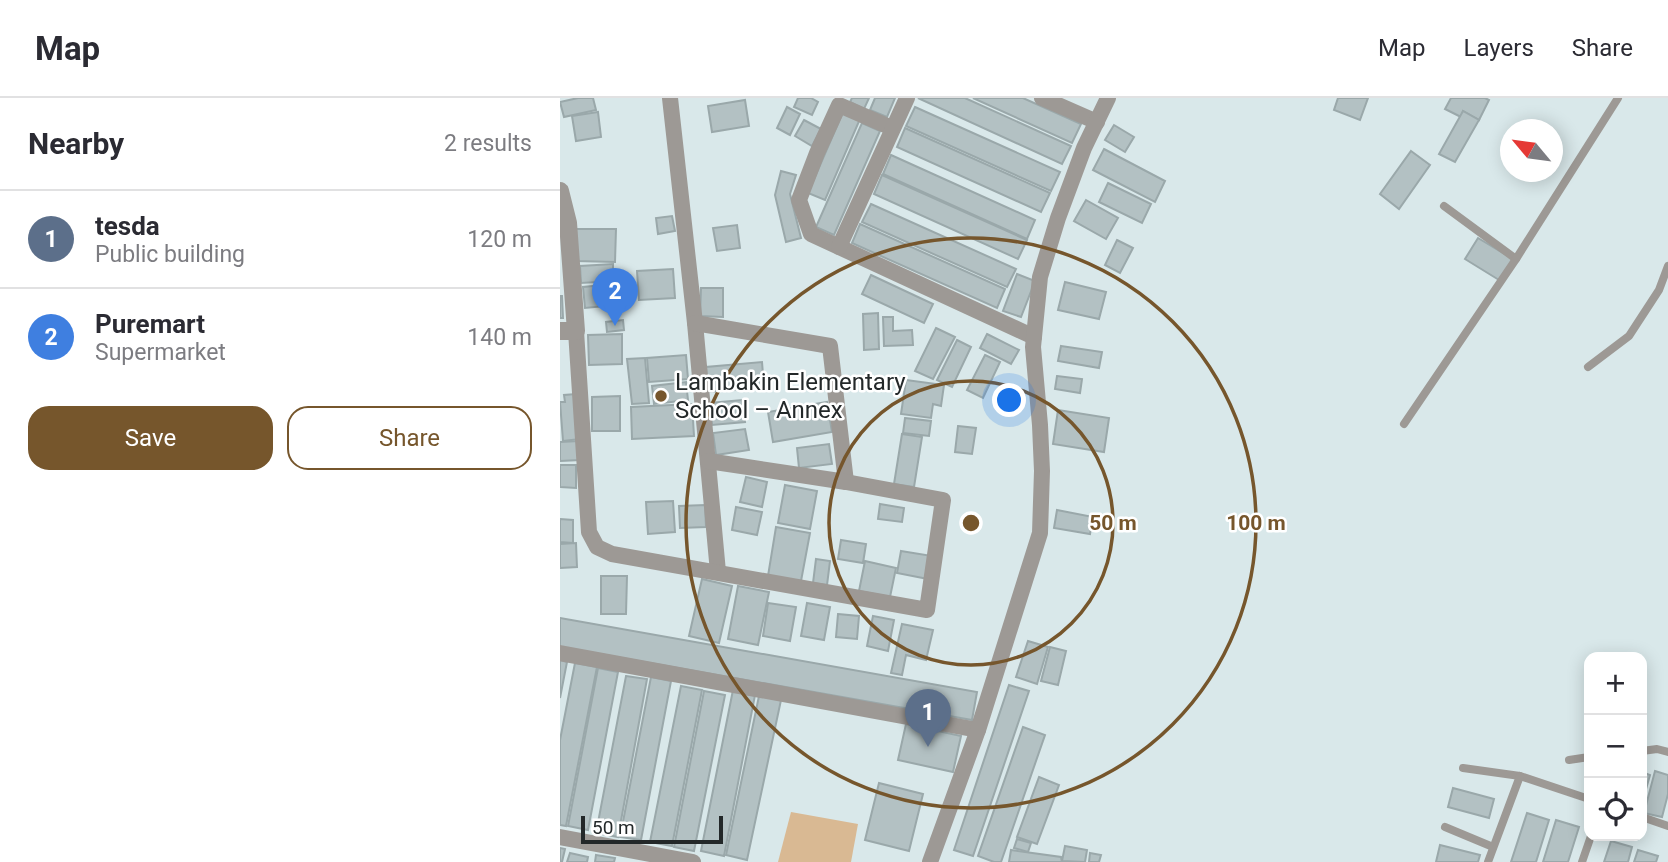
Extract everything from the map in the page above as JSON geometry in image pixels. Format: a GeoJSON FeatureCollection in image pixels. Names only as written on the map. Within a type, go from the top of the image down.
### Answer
{"type":"FeatureCollection","features":[{"type":"Feature","properties":{"kind":"street"},"geometry":{"type":"LineString","coordinates":[[670,98],[695,323],[718,572]]}},
{"type":"Feature","properties":{"kind":"street"},"geometry":{"type":"LineString","coordinates":[[839,247],[907,98]]}},
{"type":"Feature","properties":{"kind":"street"},"geometry":{"type":"LineString","coordinates":[[1042,98],[1097,122]]}},
{"type":"Feature","properties":{"kind":"street"},"geometry":{"type":"LineString","coordinates":[[930,862],[978,730],[1040,533],[1042,471],[1032,347],[1040,277],[1084,148],[1108,98]]}},
{"type":"Feature","properties":{"kind":"street"},"geometry":{"type":"LineString","coordinates":[[892,128],[841,101],[799,200],[811,234],[1034,337]]}},
{"type":"Feature","properties":{"kind":"street"},"geometry":{"type":"LineString","coordinates":[[560,191],[568,223],[568,331],[589,532],[597,547],[612,554],[927,610],[943,500],[708,461]]}},
{"type":"Feature","properties":{"kind":"street"},"geometry":{"type":"LineString","coordinates":[[695,323],[830,346],[846,482]]}},
{"type":"Feature","properties":{"kind":"street"},"geometry":{"type":"LineString","coordinates":[[560,653],[978,730]]}},
{"type":"Feature","properties":{"kind":"street"},"geometry":{"type":"LineString","coordinates":[[560,837],[693,862]]}},
{"type":"Feature","properties":{"kind":"lane"},"geometry":{"type":"LineString","coordinates":[[1404,424],[1516,259],[1618,98]]}},
{"type":"Feature","properties":{"kind":"lane"},"geometry":{"type":"LineString","coordinates":[[1444,206],[1516,259]]}},
{"type":"Feature","properties":{"kind":"lane"},"geometry":{"type":"LineString","coordinates":[[1588,368],[1629,336],[1659,290],[1668,266]]}},
{"type":"Feature","properties":{"kind":"lane"},"geometry":{"type":"LineString","coordinates":[[1647,750],[1657,749],[1668,752]]}},
{"type":"Feature","properties":{"kind":"lane"},"geometry":{"type":"LineString","coordinates":[[1569,760],[1584,758]]}},
{"type":"Feature","properties":{"kind":"lane"},"geometry":{"type":"LineString","coordinates":[[1463,768],[1520,776],[1584,797]]}},
{"type":"Feature","properties":{"kind":"lane"},"geometry":{"type":"LineString","coordinates":[[1488,862],[1520,776]]}},
{"type":"Feature","properties":{"kind":"lane"},"geometry":{"type":"LineString","coordinates":[[1647,819],[1668,826]]}},
{"type":"Feature","properties":{"kind":"lane"},"geometry":{"type":"LineString","coordinates":[[1445,827],[1493,847]]}},
{"type":"Feature","properties":{"kind":"lane"},"geometry":{"type":"LineString","coordinates":[[1582,862],[1589,841]]}},
{"type":"Feature","properties":{"kind":"shaded area"},"geometry":{"type":"Polygon","coordinates":[[[791,812],[858,824],[851,862],[778,862],[791,812]]]}},
{"type":"Feature","properties":{"kind":"building"},"geometry":{"type":"Polygon","coordinates":[[[593,98],[596,110],[564,117],[560,102],[593,98]]]}},
{"type":"Feature","properties":{"kind":"building"},"geometry":{"type":"Polygon","coordinates":[[[798,98],[811,98],[818,102],[812,115],[794,107],[798,98]]]}},
{"type":"Feature","properties":{"kind":"building"},"geometry":{"type":"Polygon","coordinates":[[[852,98],[869,98],[864,109],[850,102],[852,98]]]}},
{"type":"Feature","properties":{"kind":"building"},"geometry":{"type":"Polygon","coordinates":[[[875,98],[895,98],[887,117],[870,110],[875,98]]]}},
{"type":"Feature","properties":{"kind":"building"},"geometry":{"type":"Polygon","coordinates":[[[918,98],[965,98],[1071,146],[1062,164],[918,98]]]}},
{"type":"Feature","properties":{"kind":"building"},"geometry":{"type":"Polygon","coordinates":[[[973,98],[1023,98],[1081,124],[1072,143],[973,98]]]}},
{"type":"Feature","properties":{"kind":"building"},"geometry":{"type":"Polygon","coordinates":[[[1338,98],[1368,98],[1360,120],[1334,110],[1338,98]]]}},
{"type":"Feature","properties":{"kind":"building"},"geometry":{"type":"Polygon","coordinates":[[[1451,98],[1489,100],[1479,120],[1463,111],[1461,117],[1445,109],[1451,98]]]}},
{"type":"Feature","properties":{"kind":"building"},"geometry":{"type":"Polygon","coordinates":[[[745,100],[749,126],[712,132],[708,106],[745,100]]]}},
{"type":"Feature","properties":{"kind":"building"},"geometry":{"type":"Polygon","coordinates":[[[787,107],[800,114],[790,135],[777,128],[787,107]]]}},
{"type":"Feature","properties":{"kind":"building"},"geometry":{"type":"Polygon","coordinates":[[[915,107],[1060,172],[1051,191],[906,126],[915,107]]]}},
{"type":"Feature","properties":{"kind":"building"},"geometry":{"type":"Polygon","coordinates":[[[1463,111],[1479,120],[1455,162],[1439,154],[1463,111]]]}},
{"type":"Feature","properties":{"kind":"building"},"geometry":{"type":"Polygon","coordinates":[[[598,112],[601,137],[576,141],[572,116],[598,112]]]}},
{"type":"Feature","properties":{"kind":"building"},"geometry":{"type":"Polygon","coordinates":[[[843,112],[860,119],[825,200],[808,193],[843,112]]]}},
{"type":"Feature","properties":{"kind":"building"},"geometry":{"type":"Polygon","coordinates":[[[804,120],[821,129],[812,146],[795,136],[804,120]]]}},
{"type":"Feature","properties":{"kind":"building"},"geometry":{"type":"Polygon","coordinates":[[[862,123],[880,131],[834,235],[816,227],[862,123]]]}},
{"type":"Feature","properties":{"kind":"building"},"geometry":{"type":"Polygon","coordinates":[[[1114,125],[1134,137],[1125,152],[1105,140],[1114,125]]]}},
{"type":"Feature","properties":{"kind":"building"},"geometry":{"type":"Polygon","coordinates":[[[905,128],[1050,193],[1041,212],[897,147],[905,128]]]}},
{"type":"Feature","properties":{"kind":"building"},"geometry":{"type":"Polygon","coordinates":[[[1104,149],[1165,181],[1155,202],[1093,170],[1104,149]]]}},
{"type":"Feature","properties":{"kind":"building"},"geometry":{"type":"Polygon","coordinates":[[[1411,151],[1430,165],[1399,209],[1380,194],[1411,151]]]}},
{"type":"Feature","properties":{"kind":"building"},"geometry":{"type":"Polygon","coordinates":[[[891,155],[1035,220],[1027,239],[883,174],[891,155]]]}},
{"type":"Feature","properties":{"kind":"building"},"geometry":{"type":"Polygon","coordinates":[[[781,171],[796,175],[790,194],[801,238],[786,242],[775,195],[781,171]]]}},
{"type":"Feature","properties":{"kind":"building"},"geometry":{"type":"Polygon","coordinates":[[[882,175],[1027,240],[1018,259],[874,194],[882,175]]]}},
{"type":"Feature","properties":{"kind":"building"},"geometry":{"type":"Polygon","coordinates":[[[1108,183],[1151,204],[1142,223],[1099,202],[1108,183]]]}},
{"type":"Feature","properties":{"kind":"building"},"geometry":{"type":"Polygon","coordinates":[[[1086,200],[1118,218],[1106,239],[1074,221],[1086,200]]]}},
{"type":"Feature","properties":{"kind":"building"},"geometry":{"type":"Polygon","coordinates":[[[871,204],[1016,269],[1007,287],[862,222],[871,204]]]}},
{"type":"Feature","properties":{"kind":"building"},"geometry":{"type":"Polygon","coordinates":[[[672,216],[675,231],[658,234],[656,218],[672,216]]]}},
{"type":"Feature","properties":{"kind":"building"},"geometry":{"type":"Polygon","coordinates":[[[860,224],[1005,289],[997,308],[852,243],[860,224]]]}},
{"type":"Feature","properties":{"kind":"building"},"geometry":{"type":"Polygon","coordinates":[[[737,225],[740,248],[717,251],[713,228],[737,225]]]}},
{"type":"Feature","properties":{"kind":"building"},"geometry":{"type":"Polygon","coordinates":[[[576,229],[616,229],[615,262],[576,261],[576,229]]]}},
{"type":"Feature","properties":{"kind":"building"},"geometry":{"type":"Polygon","coordinates":[[[1478,238],[1513,259],[1499,280],[1465,259],[1478,238]]]}},
{"type":"Feature","properties":{"kind":"building"},"geometry":{"type":"Polygon","coordinates":[[[1117,240],[1133,248],[1120,273],[1105,265],[1117,240]]]}},
{"type":"Feature","properties":{"kind":"building"},"geometry":{"type":"Polygon","coordinates":[[[613,264],[613,281],[581,283],[580,266],[613,264]]]}},
{"type":"Feature","properties":{"kind":"building"},"geometry":{"type":"Polygon","coordinates":[[[673,269],[675,298],[639,300],[637,271],[673,269]]]}},
{"type":"Feature","properties":{"kind":"building"},"geometry":{"type":"Polygon","coordinates":[[[1017,274],[1035,281],[1021,317],[1003,311],[1017,274]]]}},
{"type":"Feature","properties":{"kind":"building"},"geometry":{"type":"Polygon","coordinates":[[[871,275],[933,304],[924,323],[862,294],[871,275]]]}},
{"type":"Feature","properties":{"kind":"building"},"geometry":{"type":"Polygon","coordinates":[[[1065,282],[1106,292],[1099,319],[1058,310],[1065,282]]]}},
{"type":"Feature","properties":{"kind":"building"},"geometry":{"type":"Polygon","coordinates":[[[613,284],[615,305],[585,308],[583,287],[613,284]]]}},
{"type":"Feature","properties":{"kind":"building"},"geometry":{"type":"Polygon","coordinates":[[[701,288],[723,288],[723,317],[700,316],[701,288]]]}},
{"type":"Feature","properties":{"kind":"building"},"geometry":{"type":"Polygon","coordinates":[[[562,296],[563,318],[560,318],[562,296]]]}},
{"type":"Feature","properties":{"kind":"building"},"geometry":{"type":"Polygon","coordinates":[[[878,313],[879,349],[864,350],[863,314],[878,313]]]}},
{"type":"Feature","properties":{"kind":"building"},"geometry":{"type":"Polygon","coordinates":[[[883,317],[893,317],[893,331],[912,330],[913,345],[884,346],[883,317]]]}},
{"type":"Feature","properties":{"kind":"building"},"geometry":{"type":"Polygon","coordinates":[[[623,320],[624,330],[607,332],[606,322],[623,320]]]}},
{"type":"Feature","properties":{"kind":"building"},"geometry":{"type":"Polygon","coordinates":[[[936,328],[955,337],[933,379],[915,371],[936,328]]]}},
{"type":"Feature","properties":{"kind":"building"},"geometry":{"type":"Polygon","coordinates":[[[622,334],[622,364],[589,365],[588,335],[622,334]]]}},
{"type":"Feature","properties":{"kind":"building"},"geometry":{"type":"Polygon","coordinates":[[[987,334],[1019,350],[1011,364],[980,348],[987,334]]]}},
{"type":"Feature","properties":{"kind":"building"},"geometry":{"type":"Polygon","coordinates":[[[957,340],[971,347],[952,387],[937,380],[957,340]]]}},
{"type":"Feature","properties":{"kind":"building"},"geometry":{"type":"Polygon","coordinates":[[[1061,346],[1102,352],[1099,368],[1058,361],[1061,346]]]}},
{"type":"Feature","properties":{"kind":"building"},"geometry":{"type":"Polygon","coordinates":[[[686,355],[688,379],[649,382],[647,358],[686,355]]]}},
{"type":"Feature","properties":{"kind":"building"},"geometry":{"type":"Polygon","coordinates":[[[985,355],[1000,362],[983,398],[967,390],[985,355]]]}},
{"type":"Feature","properties":{"kind":"building"},"geometry":{"type":"Polygon","coordinates":[[[645,358],[649,403],[632,404],[627,359],[645,358]]]}},
{"type":"Feature","properties":{"kind":"building"},"geometry":{"type":"Polygon","coordinates":[[[762,362],[764,387],[708,392],[706,367],[762,362]]]}},
{"type":"Feature","properties":{"kind":"building"},"geometry":{"type":"Polygon","coordinates":[[[1057,376],[1082,379],[1080,393],[1055,389],[1057,376]]]}},
{"type":"Feature","properties":{"kind":"building"},"geometry":{"type":"Polygon","coordinates":[[[906,380],[944,385],[941,406],[933,404],[931,418],[901,414],[906,380]]]}},
{"type":"Feature","properties":{"kind":"building"},"geometry":{"type":"Polygon","coordinates":[[[686,382],[688,400],[654,404],[652,386],[686,382]]]}},
{"type":"Feature","properties":{"kind":"building"},"geometry":{"type":"Polygon","coordinates":[[[576,394],[580,439],[563,441],[560,402],[565,402],[564,395],[576,394]]]}},
{"type":"Feature","properties":{"kind":"building"},"geometry":{"type":"Polygon","coordinates":[[[620,396],[620,431],[592,431],[592,397],[620,396]]]}},
{"type":"Feature","properties":{"kind":"building"},"geometry":{"type":"Polygon","coordinates":[[[742,400],[745,422],[712,425],[710,403],[742,400]]]}},
{"type":"Feature","properties":{"kind":"building"},"geometry":{"type":"Polygon","coordinates":[[[827,402],[832,432],[773,442],[768,412],[827,402]]]}},
{"type":"Feature","properties":{"kind":"building"},"geometry":{"type":"Polygon","coordinates":[[[692,404],[694,436],[632,439],[631,407],[692,404]]]}},
{"type":"Feature","properties":{"kind":"building"},"geometry":{"type":"Polygon","coordinates":[[[1058,410],[1109,418],[1104,452],[1053,444],[1058,410]]]}},
{"type":"Feature","properties":{"kind":"building"},"geometry":{"type":"Polygon","coordinates":[[[905,418],[931,421],[929,436],[903,433],[905,418]]]}},
{"type":"Feature","properties":{"kind":"building"},"geometry":{"type":"Polygon","coordinates":[[[958,426],[976,428],[972,454],[955,452],[958,426]]]}},
{"type":"Feature","properties":{"kind":"building"},"geometry":{"type":"Polygon","coordinates":[[[745,429],[749,450],[716,455],[713,433],[745,429]]]}},
{"type":"Feature","properties":{"kind":"building"},"geometry":{"type":"Polygon","coordinates":[[[902,434],[922,437],[914,487],[894,484],[902,434]]]}},
{"type":"Feature","properties":{"kind":"building"},"geometry":{"type":"Polygon","coordinates":[[[579,441],[580,460],[560,461],[560,442],[579,441]]]}},
{"type":"Feature","properties":{"kind":"building"},"geometry":{"type":"Polygon","coordinates":[[[829,444],[832,464],[799,468],[797,448],[829,444]]]}},
{"type":"Feature","properties":{"kind":"building"},"geometry":{"type":"Polygon","coordinates":[[[560,465],[576,465],[576,488],[560,487],[560,465]]]}},
{"type":"Feature","properties":{"kind":"building"},"geometry":{"type":"Polygon","coordinates":[[[746,477],[767,482],[762,507],[740,502],[746,477]]]}},
{"type":"Feature","properties":{"kind":"building"},"geometry":{"type":"Polygon","coordinates":[[[785,485],[817,491],[810,529],[778,523],[785,485]]]}},
{"type":"Feature","properties":{"kind":"building"},"geometry":{"type":"Polygon","coordinates":[[[673,501],[675,532],[648,534],[646,502],[673,501]]]}},
{"type":"Feature","properties":{"kind":"building"},"geometry":{"type":"Polygon","coordinates":[[[880,504],[904,508],[902,522],[878,519],[880,504]]]}},
{"type":"Feature","properties":{"kind":"building"},"geometry":{"type":"Polygon","coordinates":[[[705,505],[706,527],[680,528],[679,506],[705,505]]]}},
{"type":"Feature","properties":{"kind":"building"},"geometry":{"type":"Polygon","coordinates":[[[736,507],[762,512],[757,535],[732,530],[736,507]]]}},
{"type":"Feature","properties":{"kind":"building"},"geometry":{"type":"Polygon","coordinates":[[[1057,510],[1093,517],[1090,534],[1054,528],[1057,510]]]}},
{"type":"Feature","properties":{"kind":"building"},"geometry":{"type":"Polygon","coordinates":[[[560,519],[573,520],[573,543],[560,542],[560,519]]]}},
{"type":"Feature","properties":{"kind":"building"},"geometry":{"type":"Polygon","coordinates":[[[776,527],[810,533],[801,581],[768,576],[776,527]]]}},
{"type":"Feature","properties":{"kind":"building"},"geometry":{"type":"Polygon","coordinates":[[[841,540],[866,544],[863,563],[838,559],[841,540]]]}},
{"type":"Feature","properties":{"kind":"building"},"geometry":{"type":"Polygon","coordinates":[[[576,543],[577,567],[560,568],[560,544],[576,543]]]}},
{"type":"Feature","properties":{"kind":"building"},"geometry":{"type":"Polygon","coordinates":[[[901,551],[932,556],[928,579],[897,573],[901,551]]]}},
{"type":"Feature","properties":{"kind":"building"},"geometry":{"type":"Polygon","coordinates":[[[816,559],[830,561],[827,585],[813,583],[816,559]]]}},
{"type":"Feature","properties":{"kind":"building"},"geometry":{"type":"Polygon","coordinates":[[[865,561],[896,568],[890,597],[859,591],[865,561]]]}},
{"type":"Feature","properties":{"kind":"building"},"geometry":{"type":"Polygon","coordinates":[[[601,576],[627,576],[626,614],[601,614],[601,576]]]}},
{"type":"Feature","properties":{"kind":"building"},"geometry":{"type":"Polygon","coordinates":[[[702,579],[732,586],[719,643],[689,636],[702,579]]]}},
{"type":"Feature","properties":{"kind":"building"},"geometry":{"type":"Polygon","coordinates":[[[738,586],[769,592],[758,645],[728,639],[738,586]]]}},
{"type":"Feature","properties":{"kind":"building"},"geometry":{"type":"Polygon","coordinates":[[[768,603],[796,607],[790,641],[763,636],[768,603]]]}},
{"type":"Feature","properties":{"kind":"building"},"geometry":{"type":"Polygon","coordinates":[[[807,603],[830,607],[824,640],[801,636],[807,603]]]}},
{"type":"Feature","properties":{"kind":"building"},"geometry":{"type":"Polygon","coordinates":[[[838,614],[859,616],[857,639],[836,637],[838,614]]]}},
{"type":"Feature","properties":{"kind":"building"},"geometry":{"type":"Polygon","coordinates":[[[873,616],[894,620],[888,651],[867,646],[873,616]]]}},
{"type":"Feature","properties":{"kind":"building"},"geometry":{"type":"Polygon","coordinates":[[[560,618],[977,692],[972,720],[560,647],[560,618]]]}},
{"type":"Feature","properties":{"kind":"building"},"geometry":{"type":"Polygon","coordinates":[[[902,624],[933,630],[926,660],[906,655],[902,675],[891,673],[902,624]]]}},
{"type":"Feature","properties":{"kind":"building"},"geometry":{"type":"Polygon","coordinates":[[[1028,641],[1048,647],[1037,684],[1016,677],[1028,641]]]}},
{"type":"Feature","properties":{"kind":"building"},"geometry":{"type":"Polygon","coordinates":[[[1050,647],[1066,651],[1058,685],[1041,681],[1050,647]]]}},
{"type":"Feature","properties":{"kind":"building"},"geometry":{"type":"Polygon","coordinates":[[[560,660],[567,662],[560,698],[560,660]]]}},
{"type":"Feature","properties":{"kind":"building"},"geometry":{"type":"Polygon","coordinates":[[[575,663],[597,667],[566,826],[560,825],[560,740],[575,663]]]}},
{"type":"Feature","properties":{"kind":"building"},"geometry":{"type":"Polygon","coordinates":[[[598,668],[618,672],[588,830],[568,826],[598,668]]]}},
{"type":"Feature","properties":{"kind":"building"},"geometry":{"type":"Polygon","coordinates":[[[626,676],[647,679],[618,837],[596,833],[626,676]]]}},
{"type":"Feature","properties":{"kind":"building"},"geometry":{"type":"Polygon","coordinates":[[[651,677],[671,681],[641,840],[620,837],[651,677]]]}},
{"type":"Feature","properties":{"kind":"building"},"geometry":{"type":"Polygon","coordinates":[[[1009,685],[1029,691],[973,856],[954,850],[1009,685]]]}},
{"type":"Feature","properties":{"kind":"building"},"geometry":{"type":"Polygon","coordinates":[[[681,686],[702,690],[672,846],[650,842],[681,686]]]}},
{"type":"Feature","properties":{"kind":"building"},"geometry":{"type":"Polygon","coordinates":[[[733,690],[755,695],[724,856],[701,851],[733,690]]]}},
{"type":"Feature","properties":{"kind":"building"},"geometry":{"type":"Polygon","coordinates":[[[704,691],[725,695],[694,851],[674,847],[704,691]]]}},
{"type":"Feature","properties":{"kind":"building"},"geometry":{"type":"Polygon","coordinates":[[[759,696],[781,700],[747,860],[726,855],[759,696]]]}},
{"type":"Feature","properties":{"kind":"building"},"geometry":{"type":"Polygon","coordinates":[[[906,724],[961,736],[953,772],[898,760],[906,724]]]}},
{"type":"Feature","properties":{"kind":"building"},"geometry":{"type":"Polygon","coordinates":[[[1023,727],[1045,735],[1001,862],[994,862],[978,856],[1023,727]]]}},
{"type":"Feature","properties":{"kind":"building"},"geometry":{"type":"Polygon","coordinates":[[[1655,771],[1668,775],[1668,794],[1662,817],[1647,814],[1647,802],[1655,771]]]}},
{"type":"Feature","properties":{"kind":"building"},"geometry":{"type":"Polygon","coordinates":[[[1039,777],[1059,785],[1037,844],[1017,837],[1039,777]]]}},
{"type":"Feature","properties":{"kind":"building"},"geometry":{"type":"Polygon","coordinates":[[[879,783],[923,794],[909,851],[865,840],[879,783]]]}},
{"type":"Feature","properties":{"kind":"building"},"geometry":{"type":"Polygon","coordinates":[[[1453,788],[1494,799],[1489,818],[1448,807],[1453,788]]]}},
{"type":"Feature","properties":{"kind":"building"},"geometry":{"type":"Polygon","coordinates":[[[1527,813],[1549,820],[1536,862],[1511,862],[1527,813]]]}},
{"type":"Feature","properties":{"kind":"building"},"geometry":{"type":"Polygon","coordinates":[[[1556,820],[1579,827],[1568,862],[1543,862],[1556,820]]]}},
{"type":"Feature","properties":{"kind":"building"},"geometry":{"type":"Polygon","coordinates":[[[1017,839],[1031,843],[1028,852],[1014,848],[1017,839]]]}},
{"type":"Feature","properties":{"kind":"building"},"geometry":{"type":"Polygon","coordinates":[[[1611,841],[1632,847],[1628,862],[1604,862],[1611,841]]]}},
{"type":"Feature","properties":{"kind":"building"},"geometry":{"type":"Polygon","coordinates":[[[1440,845],[1480,855],[1478,862],[1436,862],[1440,845]]]}},
{"type":"Feature","properties":{"kind":"building"},"geometry":{"type":"Polygon","coordinates":[[[1065,846],[1087,850],[1085,862],[1062,861],[1065,846]]]}},
{"type":"Feature","properties":{"kind":"building"},"geometry":{"type":"Polygon","coordinates":[[[560,848],[565,849],[562,862],[560,862],[560,848]]]}},
{"type":"Feature","properties":{"kind":"building"},"geometry":{"type":"Polygon","coordinates":[[[1011,850],[1061,857],[1062,862],[1009,862],[1011,850]]]}},
{"type":"Feature","properties":{"kind":"building"},"geometry":{"type":"Polygon","coordinates":[[[1638,850],[1658,856],[1656,862],[1634,862],[1638,850]]]}},
{"type":"Feature","properties":{"kind":"building"},"geometry":{"type":"Polygon","coordinates":[[[570,853],[588,857],[587,862],[567,862],[570,853]]]}},
{"type":"Feature","properties":{"kind":"building"},"geometry":{"type":"Polygon","coordinates":[[[1090,853],[1101,855],[1099,862],[1089,862],[1090,853]]]}},
{"type":"Feature","properties":{"kind":"building"},"geometry":{"type":"Polygon","coordinates":[[[596,855],[615,858],[614,862],[595,862],[596,855]]]}},
{"type":"Feature","properties":{"kind":"place","name":"Puremart"},"geometry":{"type":"Point","coordinates":[615,326]}},
{"type":"Feature","properties":{"kind":"place","name":"Lambakin Elementary School – Annex"},"geometry":{"type":"Point","coordinates":[661,396]}},
{"type":"Feature","properties":{"kind":"place","name":"tesda"},"geometry":{"type":"Point","coordinates":[928,747]}}]}
